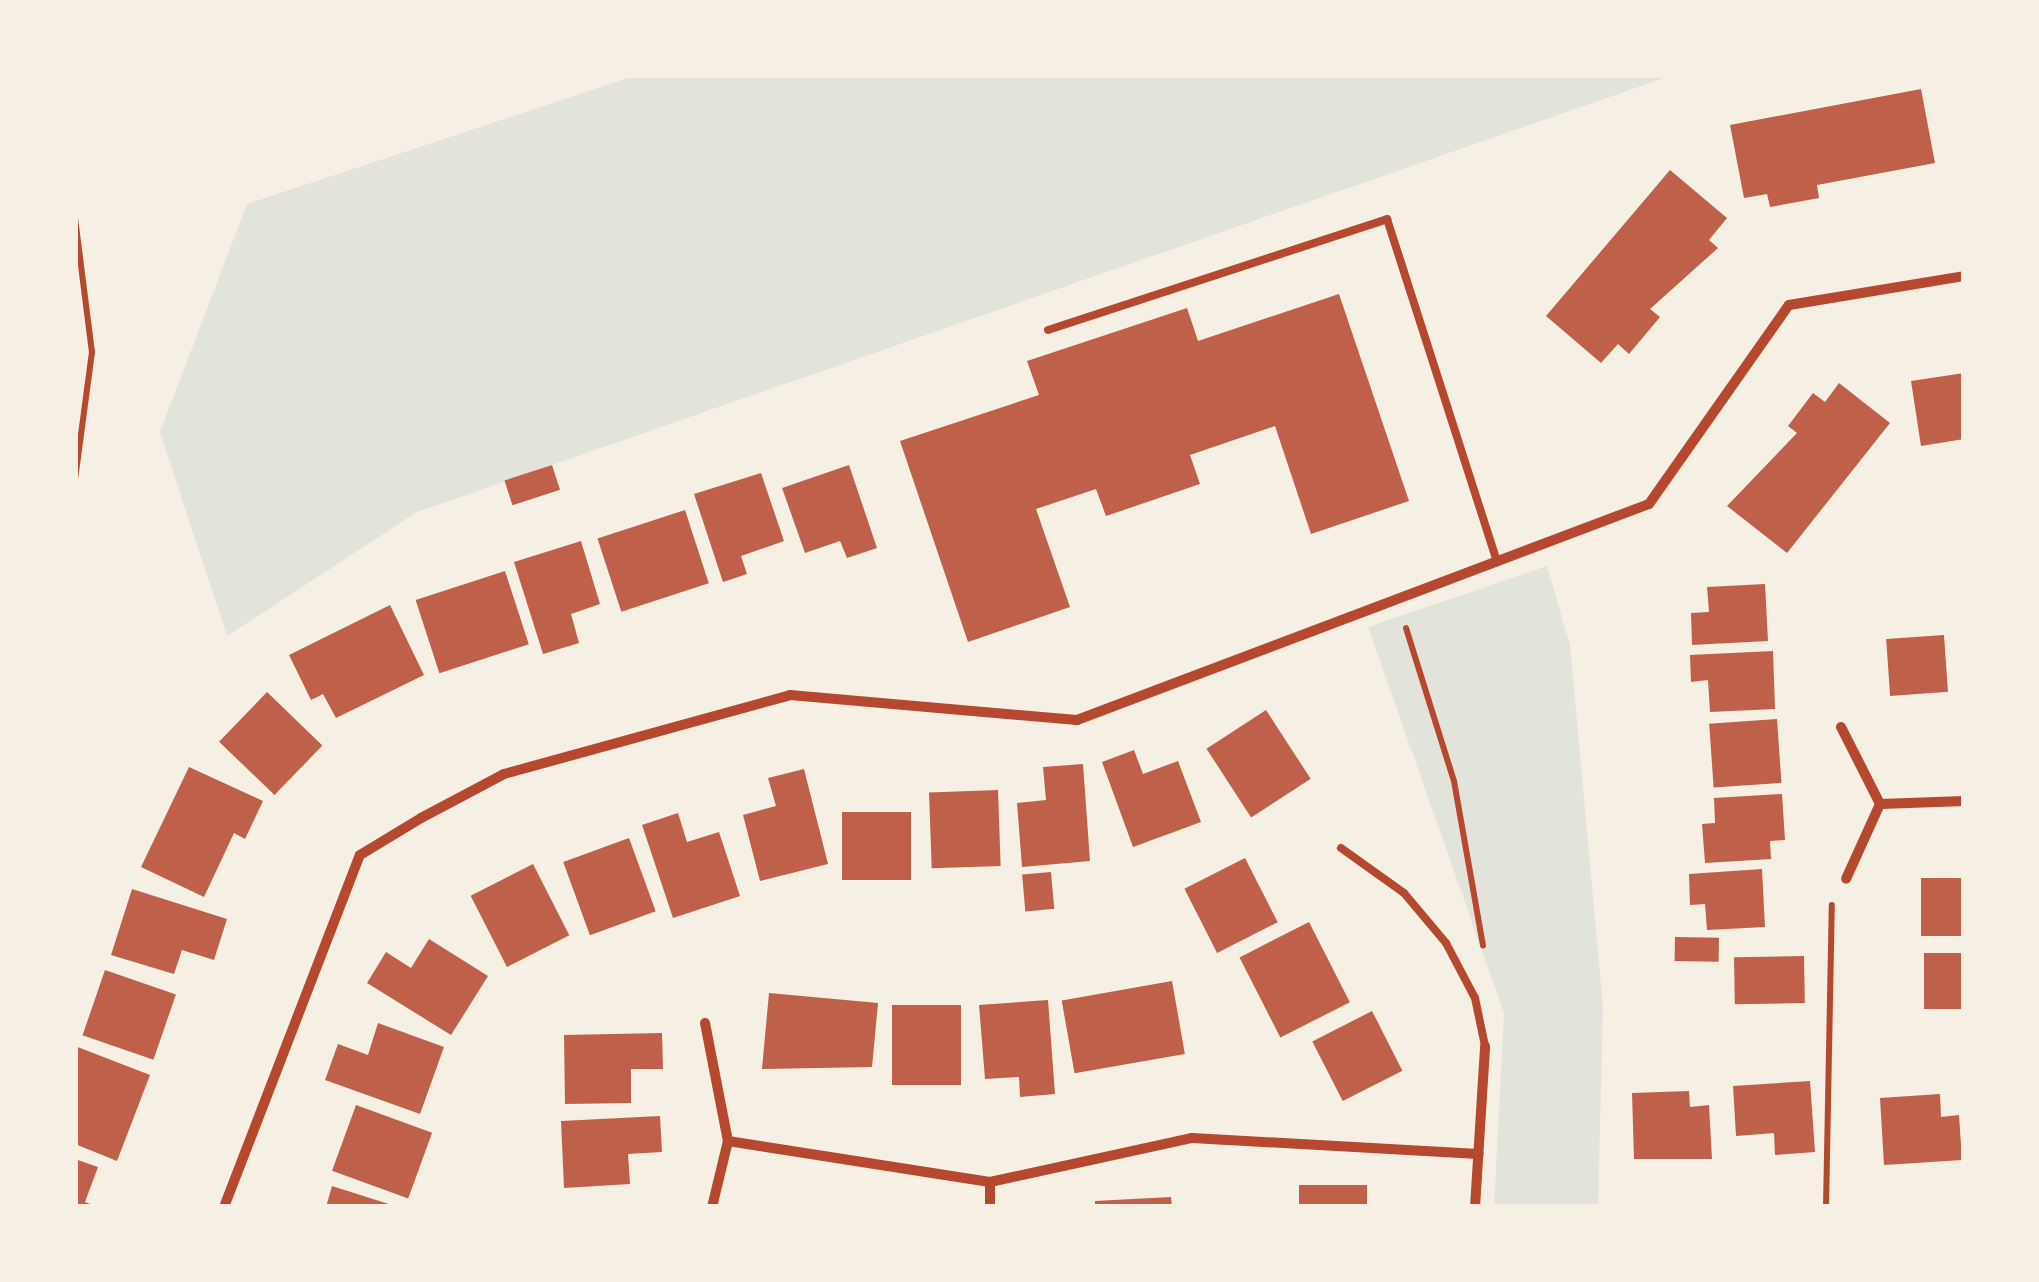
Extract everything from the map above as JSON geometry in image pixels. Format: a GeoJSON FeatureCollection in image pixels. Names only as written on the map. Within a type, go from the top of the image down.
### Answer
{"type":"FeatureCollection","features":[{"type":"Feature","properties":{"kind":"street"},"geometry":{"type":"LineString","coordinates":[[224,1207],[360,855],[504,774],[790,695],[1077,720],[1649,504],[1788,305],[1964,276]]}},
{"type":"Feature","properties":{"kind":"street"},"geometry":{"type":"LineString","coordinates":[[1841,727],[1880,804]]}},
{"type":"Feature","properties":{"kind":"street"},"geometry":{"type":"LineString","coordinates":[[1880,804],[1964,801]]}},
{"type":"Feature","properties":{"kind":"street"},"geometry":{"type":"LineString","coordinates":[[1846,880],[1880,804]]}},
{"type":"Feature","properties":{"kind":"street"},"geometry":{"type":"LineString","coordinates":[[705,1023],[728,1141],[712,1207]]}},
{"type":"Feature","properties":{"kind":"street"},"geometry":{"type":"LineString","coordinates":[[1474,1207],[1484,1046]]}},
{"type":"Feature","properties":{"kind":"street"},"geometry":{"type":"LineString","coordinates":[[728,1141],[990,1182],[1192,1138],[1479,1154]]}},
{"type":"Feature","properties":{"kind":"street"},"geometry":{"type":"LineString","coordinates":[[990,1182],[990,1207]]}},
{"type":"Feature","properties":{"kind":"lane"},"geometry":{"type":"LineString","coordinates":[[1048,330],[1387,219],[1497,562]]}},
{"type":"Feature","properties":{"kind":"lane"},"geometry":{"type":"LineString","coordinates":[[1341,848],[1404,893],[1446,943],[1475,998],[1484,1046]]}},
{"type":"Feature","properties":{"kind":"path"},"geometry":{"type":"LineString","coordinates":[[75,218],[92,352],[75,479]]}},
{"type":"Feature","properties":{"kind":"path"},"geometry":{"type":"LineString","coordinates":[[75,276],[82,270]]}},
{"type":"Feature","properties":{"kind":"path"},"geometry":{"type":"LineString","coordinates":[[1397,600],[1454,781],[1484,950]]}},
{"type":"Feature","properties":{"kind":"path"},"geometry":{"type":"LineString","coordinates":[[1826,1207],[1824,1008],[1832,897],[1846,880]]}},
{"type":"Feature","properties":{"kind":"shaded area"},"geometry":{"type":"Polygon","coordinates":[[[637,75],[1673,75],[417,512],[227,636],[160,432],[247,204],[637,75]]]}},
{"type":"Feature","properties":{"kind":"shaded area"},"geometry":{"type":"Polygon","coordinates":[[[1547,566],[1570,645],[1603,1007],[1598,1207],[1494,1207],[1504,1013],[1368,627],[1547,566]]]}},
{"type":"Feature","properties":{"kind":"building"},"geometry":{"type":"Polygon","coordinates":[[[1921,89],[1935,163],[1817,185],[1819,198],[1770,207],[1767,194],[1744,198],[1730,125],[1921,89]]]}},
{"type":"Feature","properties":{"kind":"building"},"geometry":{"type":"Polygon","coordinates":[[[1670,170],[1727,218],[1709,240],[1718,248],[1650,309],[1660,317],[1629,354],[1618,344],[1601,363],[1546,316],[1670,170]]]}},
{"type":"Feature","properties":{"kind":"building"},"geometry":{"type":"Polygon","coordinates":[[[1339,294],[1409,501],[1311,534],[1275,426],[1190,455],[1200,484],[1106,516],[1096,489],[1036,509],[1070,607],[968,642],[900,441],[1039,395],[1027,361],[1187,308],[1198,341],[1339,294]]]}},
{"type":"Feature","properties":{"kind":"building"},"geometry":{"type":"Polygon","coordinates":[[[1964,373],[1964,439],[1921,446],[1911,381],[1964,373]]]}},
{"type":"Feature","properties":{"kind":"building"},"geometry":{"type":"Polygon","coordinates":[[[1839,383],[1890,423],[1787,553],[1727,506],[1797,433],[1788,426],[1813,393],[1825,402],[1839,383]]]}},
{"type":"Feature","properties":{"kind":"building"},"geometry":{"type":"Polygon","coordinates":[[[552,465],[560,490],[512,505],[504,480],[552,465]]]}},
{"type":"Feature","properties":{"kind":"building"},"geometry":{"type":"Polygon","coordinates":[[[849,465],[877,548],[847,558],[840,541],[805,553],[782,488],[849,465]]]}},
{"type":"Feature","properties":{"kind":"building"},"geometry":{"type":"Polygon","coordinates":[[[761,473],[784,541],[741,556],[747,574],[723,582],[694,494],[761,473]]]}},
{"type":"Feature","properties":{"kind":"building"},"geometry":{"type":"Polygon","coordinates":[[[685,510],[709,583],[621,612],[598,538],[685,510]]]}},
{"type":"Feature","properties":{"kind":"building"},"geometry":{"type":"Polygon","coordinates":[[[581,541],[600,604],[571,614],[579,643],[543,654],[514,562],[581,541]]]}},
{"type":"Feature","properties":{"kind":"building"},"geometry":{"type":"Polygon","coordinates":[[[505,571],[529,644],[439,673],[416,600],[505,571]]]}},
{"type":"Feature","properties":{"kind":"building"},"geometry":{"type":"Polygon","coordinates":[[[1765,584],[1768,641],[1692,645],[1691,613],[1709,612],[1707,587],[1765,584]]]}},
{"type":"Feature","properties":{"kind":"building"},"geometry":{"type":"Polygon","coordinates":[[[390,605],[424,675],[336,718],[323,694],[311,700],[289,655],[390,605]]]}},
{"type":"Feature","properties":{"kind":"building"},"geometry":{"type":"Polygon","coordinates":[[[1944,635],[1948,692],[1890,696],[1886,639],[1944,635]]]}},
{"type":"Feature","properties":{"kind":"building"},"geometry":{"type":"Polygon","coordinates":[[[1773,651],[1775,709],[1710,712],[1708,680],[1691,682],[1690,655],[1773,651]]]}},
{"type":"Feature","properties":{"kind":"building"},"geometry":{"type":"Polygon","coordinates":[[[267,692],[322,745],[274,795],[219,742],[267,692]]]}},
{"type":"Feature","properties":{"kind":"building"},"geometry":{"type":"Polygon","coordinates":[[[1266,710],[1311,779],[1251,817],[1206,749],[1266,710]]]}},
{"type":"Feature","properties":{"kind":"building"},"geometry":{"type":"Polygon","coordinates":[[[1777,719],[1781,783],[1714,788],[1709,724],[1777,719]]]}},
{"type":"Feature","properties":{"kind":"building"},"geometry":{"type":"Polygon","coordinates":[[[1134,750],[1143,774],[1178,761],[1201,822],[1133,847],[1102,762],[1134,750]]]}},
{"type":"Feature","properties":{"kind":"building"},"geometry":{"type":"Polygon","coordinates":[[[1083,764],[1090,861],[1022,867],[1017,803],[1046,800],[1043,767],[1083,764]]]}},
{"type":"Feature","properties":{"kind":"building"},"geometry":{"type":"Polygon","coordinates":[[[189,767],[263,801],[245,839],[234,833],[204,897],[141,867],[189,767]]]}},
{"type":"Feature","properties":{"kind":"building"},"geometry":{"type":"Polygon","coordinates":[[[804,769],[828,864],[760,881],[743,815],[776,806],[768,778],[804,769]]]}},
{"type":"Feature","properties":{"kind":"building"},"geometry":{"type":"Polygon","coordinates":[[[998,790],[1001,866],[932,868],[929,792],[998,790]]]}},
{"type":"Feature","properties":{"kind":"building"},"geometry":{"type":"Polygon","coordinates":[[[1782,794],[1785,840],[1770,841],[1771,859],[1705,863],[1702,824],[1715,823],[1714,798],[1782,794]]]}},
{"type":"Feature","properties":{"kind":"building"},"geometry":{"type":"Polygon","coordinates":[[[842,812],[911,812],[911,880],[842,880],[842,812]]]}},
{"type":"Feature","properties":{"kind":"building"},"geometry":{"type":"Polygon","coordinates":[[[678,813],[687,842],[719,832],[740,896],[673,918],[642,825],[678,813]]]}},
{"type":"Feature","properties":{"kind":"building"},"geometry":{"type":"Polygon","coordinates":[[[629,838],[656,911],[590,935],[563,862],[629,838]]]}},
{"type":"Feature","properties":{"kind":"building"},"geometry":{"type":"Polygon","coordinates":[[[1245,858],[1278,922],[1217,953],[1184,889],[1245,858]]]}},
{"type":"Feature","properties":{"kind":"building"},"geometry":{"type":"Polygon","coordinates":[[[533,864],[569,935],[507,967],[471,896],[533,864]]]}},
{"type":"Feature","properties":{"kind":"building"},"geometry":{"type":"Polygon","coordinates":[[[1762,869],[1765,927],[1707,930],[1705,904],[1690,905],[1689,874],[1762,869]]]}},
{"type":"Feature","properties":{"kind":"building"},"geometry":{"type":"Polygon","coordinates":[[[1051,872],[1054,909],[1025,911],[1022,875],[1051,872]]]}},
{"type":"Feature","properties":{"kind":"building"},"geometry":{"type":"Polygon","coordinates":[[[1921,878],[1964,878],[1964,936],[1921,936],[1921,878]]]}},
{"type":"Feature","properties":{"kind":"building"},"geometry":{"type":"Polygon","coordinates":[[[132,889],[227,919],[214,960],[182,950],[174,974],[111,955],[132,889]]]}},
{"type":"Feature","properties":{"kind":"building"},"geometry":{"type":"Polygon","coordinates":[[[1309,922],[1350,1002],[1280,1038],[1240,957],[1309,922]]]}},
{"type":"Feature","properties":{"kind":"building"},"geometry":{"type":"Polygon","coordinates":[[[1675,937],[1719,938],[1719,962],[1675,961],[1675,937]]]}},
{"type":"Feature","properties":{"kind":"building"},"geometry":{"type":"Polygon","coordinates":[[[429,939],[488,976],[451,1035],[367,983],[386,952],[411,968],[429,939]]]}},
{"type":"Feature","properties":{"kind":"building"},"geometry":{"type":"Polygon","coordinates":[[[1924,953],[1964,953],[1964,1009],[1924,1009],[1924,953]]]}},
{"type":"Feature","properties":{"kind":"building"},"geometry":{"type":"Polygon","coordinates":[[[1804,956],[1805,1003],[1735,1004],[1734,957],[1804,956]]]}},
{"type":"Feature","properties":{"kind":"building"},"geometry":{"type":"Polygon","coordinates":[[[105,970],[176,994],[153,1060],[83,1035],[105,970]]]}},
{"type":"Feature","properties":{"kind":"building"},"geometry":{"type":"Polygon","coordinates":[[[1172,981],[1185,1054],[1075,1073],[1062,1000],[1172,981]]]}},
{"type":"Feature","properties":{"kind":"building"},"geometry":{"type":"Polygon","coordinates":[[[769,993],[878,1003],[872,1067],[762,1069],[769,993]]]}},
{"type":"Feature","properties":{"kind":"building"},"geometry":{"type":"Polygon","coordinates":[[[1048,1000],[1055,1094],[1020,1097],[1019,1077],[985,1079],[979,1005],[1048,1000]]]}},
{"type":"Feature","properties":{"kind":"building"},"geometry":{"type":"Polygon","coordinates":[[[892,1005],[961,1005],[961,1085],[892,1085],[892,1005]]]}},
{"type":"Feature","properties":{"kind":"building"},"geometry":{"type":"Polygon","coordinates":[[[1372,1011],[1402,1071],[1343,1101],[1312,1041],[1372,1011]]]}},
{"type":"Feature","properties":{"kind":"building"},"geometry":{"type":"Polygon","coordinates":[[[378,1023],[444,1047],[420,1114],[325,1080],[338,1044],[368,1055],[378,1023]]]}},
{"type":"Feature","properties":{"kind":"building"},"geometry":{"type":"Polygon","coordinates":[[[662,1033],[663,1069],[631,1069],[631,1103],[565,1104],[564,1035],[662,1033]]]}},
{"type":"Feature","properties":{"kind":"building"},"geometry":{"type":"Polygon","coordinates":[[[75,1046],[150,1075],[117,1161],[75,1144],[75,1046]]]}},
{"type":"Feature","properties":{"kind":"building"},"geometry":{"type":"Polygon","coordinates":[[[1810,1081],[1815,1152],[1775,1155],[1774,1133],[1736,1136],[1733,1086],[1810,1081]]]}},
{"type":"Feature","properties":{"kind":"building"},"geometry":{"type":"Polygon","coordinates":[[[1689,1091],[1690,1107],[1709,1105],[1712,1159],[1634,1159],[1632,1093],[1689,1091]]]}},
{"type":"Feature","properties":{"kind":"building"},"geometry":{"type":"Polygon","coordinates":[[[1940,1094],[1941,1117],[1959,1115],[1962,1160],[1884,1165],[1880,1098],[1940,1094]]]}},
{"type":"Feature","properties":{"kind":"building"},"geometry":{"type":"Polygon","coordinates":[[[356,1105],[432,1133],[408,1198],[332,1171],[356,1105]]]}},
{"type":"Feature","properties":{"kind":"building"},"geometry":{"type":"Polygon","coordinates":[[[660,1116],[662,1152],[628,1154],[630,1184],[564,1188],[561,1121],[660,1116]]]}},
{"type":"Feature","properties":{"kind":"building"},"geometry":{"type":"Polygon","coordinates":[[[75,1159],[98,1167],[85,1202],[98,1207],[75,1207],[75,1159]]]}},
{"type":"Feature","properties":{"kind":"building"},"geometry":{"type":"Polygon","coordinates":[[[1299,1185],[1367,1185],[1367,1207],[1299,1207],[1299,1185]]]}},
{"type":"Feature","properties":{"kind":"building"},"geometry":{"type":"Polygon","coordinates":[[[332,1186],[395,1206],[395,1207],[326,1207],[332,1186]]]}},
{"type":"Feature","properties":{"kind":"building"},"geometry":{"type":"Polygon","coordinates":[[[1171,1197],[1172,1207],[1095,1207],[1095,1201],[1171,1197]]]}}]}
